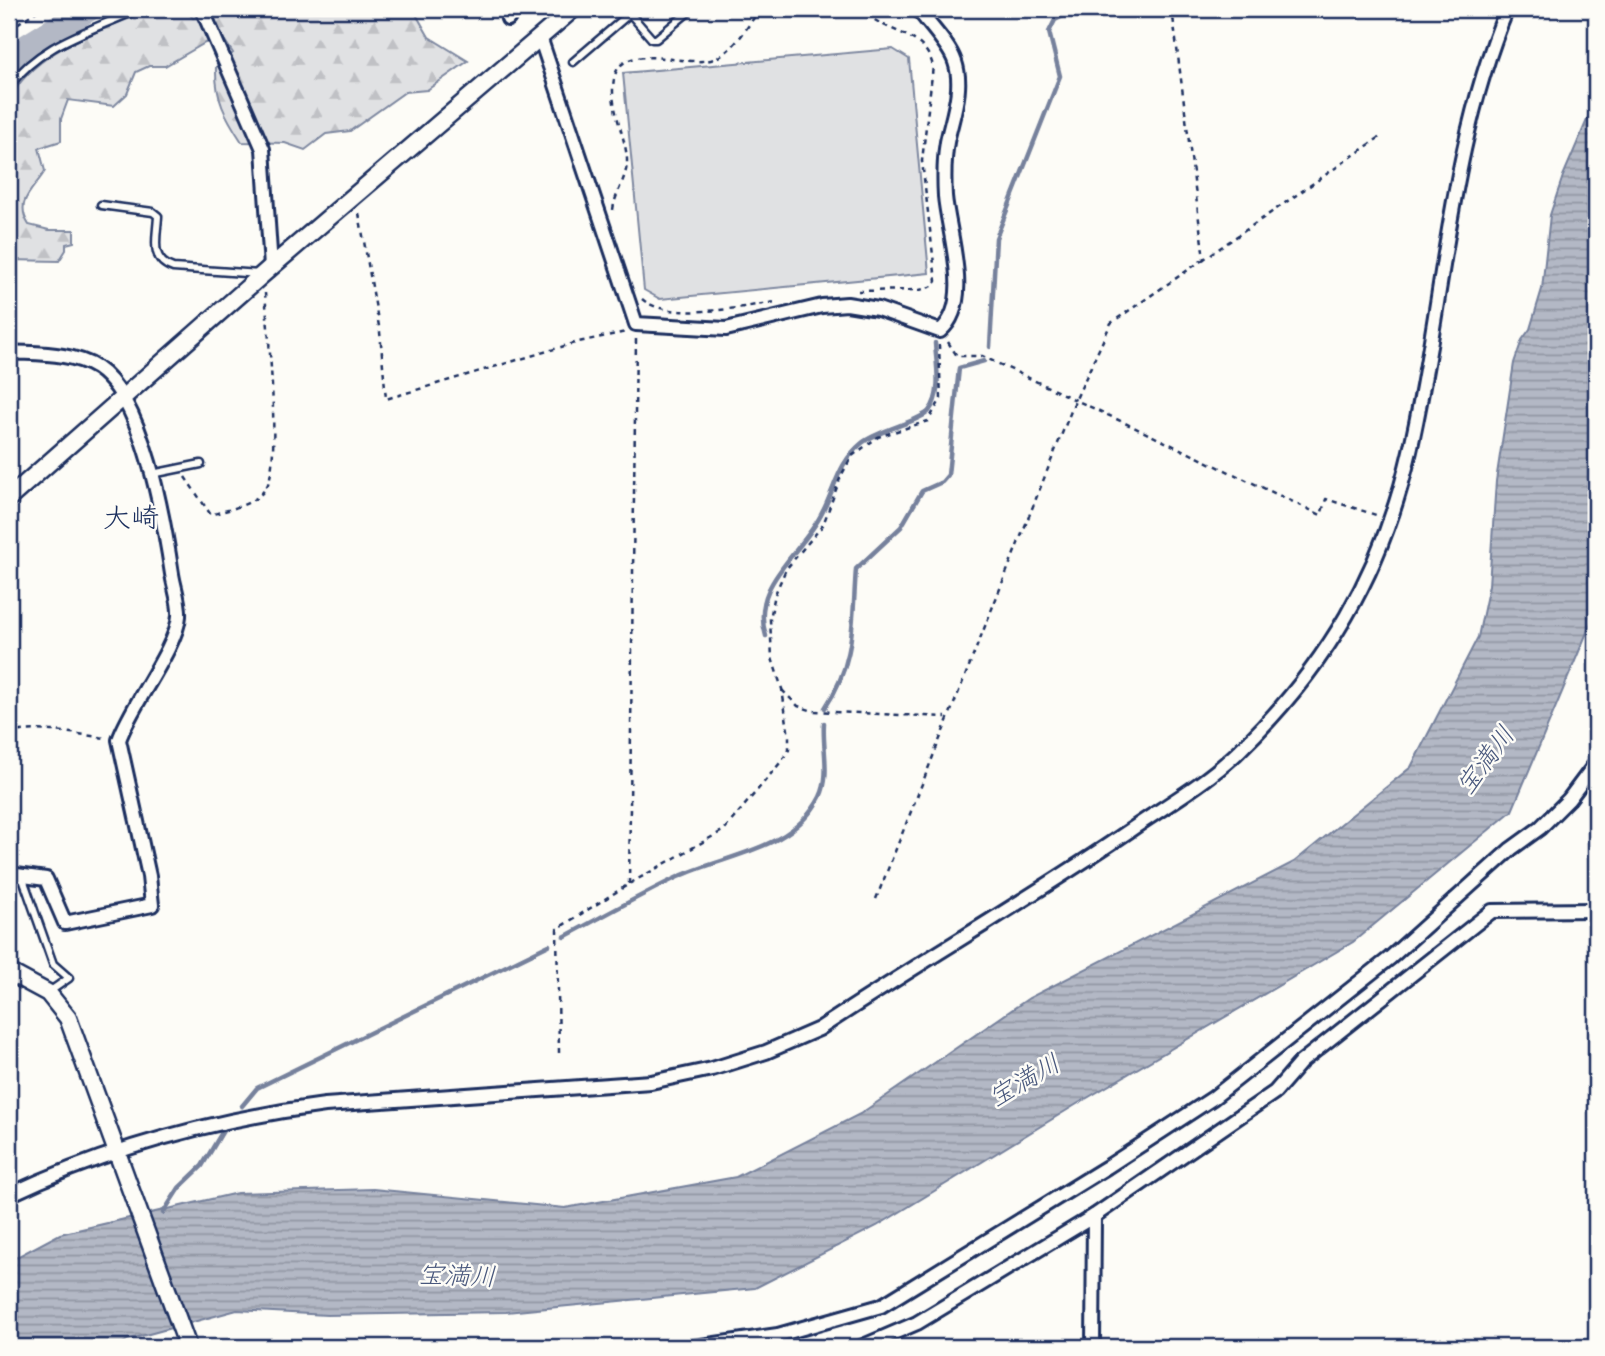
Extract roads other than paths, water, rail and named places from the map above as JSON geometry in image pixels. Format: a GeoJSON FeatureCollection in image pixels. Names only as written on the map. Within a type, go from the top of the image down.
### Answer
{"type":"FeatureCollection","features":[{"type":"Feature","properties":{"kind":"street"},"geometry":{"type":"LineString","coordinates":[[202,9],[263,149],[267,270]]}},
{"type":"Feature","properties":{"kind":"street"},"geometry":{"type":"LineString","coordinates":[[9,498],[267,270],[573,9]]}},
{"type":"Feature","properties":{"kind":"street"},"geometry":{"type":"LineString","coordinates":[[540,37],[636,324],[726,329],[822,306],[847,304],[878,309],[944,328],[955,300],[956,256],[945,198],[944,168],[958,88],[955,62],[918,9]]}},
{"type":"Feature","properties":{"kind":"street"},"geometry":{"type":"LineString","coordinates":[[9,1195],[118,1155],[272,1111],[651,1082],[712,1069],[766,1052],[819,1030],[1080,865],[1203,781],[1257,732],[1324,654],[1379,556],[1411,450],[1457,177],[1472,109],[1507,9]]}},
{"type":"Feature","properties":{"kind":"street"},"geometry":{"type":"LineString","coordinates":[[9,352],[83,360],[99,369],[122,400],[143,440],[152,474],[167,537],[179,617],[164,653],[125,724],[120,740],[149,876],[152,905],[65,923],[46,879],[15,875]]}},
{"type":"Feature","properties":{"kind":"street"},"geometry":{"type":"LineString","coordinates":[[694,1347],[778,1335],[881,1306],[1107,1167],[1213,1098],[1390,958],[1511,849],[1540,828],[1569,799],[1596,763]]}},
{"type":"Feature","properties":{"kind":"street"},"geometry":{"type":"LineString","coordinates":[[861,1347],[917,1323],[1094,1216],[1275,1092],[1301,1062],[1492,911],[1596,910]]}},
{"type":"Feature","properties":{"kind":"street"},"geometry":{"type":"LineString","coordinates":[[9,972],[48,993],[68,1018],[188,1347]]}},
{"type":"Feature","properties":{"kind":"street"},"geometry":{"type":"LineString","coordinates":[[1093,1347],[1094,1216]]}},
{"type":"Feature","properties":{"kind":"lane"},"geometry":{"type":"LineString","coordinates":[[9,86],[21,71],[48,48],[76,33],[138,9]]}},
{"type":"Feature","properties":{"kind":"lane"},"geometry":{"type":"LineString","coordinates":[[573,62],[630,10],[656,39],[691,9]]}},
{"type":"Feature","properties":{"kind":"lane"},"geometry":{"type":"LineString","coordinates":[[101,205],[153,212],[158,216],[157,258],[161,264],[173,268],[267,270]]}},
{"type":"Feature","properties":{"kind":"lane"},"geometry":{"type":"LineString","coordinates":[[152,474],[201,464]]}},
{"type":"Feature","properties":{"kind":"lane"},"geometry":{"type":"LineString","coordinates":[[15,875],[53,964],[69,978],[48,993]]}},
{"type":"Feature","properties":{"kind":"water","name":"宝満川"},"geometry":{"type":"Polygon","coordinates":[[[1596,99],[1596,611],[1512,811],[1353,942],[1077,1104],[877,1226],[755,1288],[506,1312],[327,1315],[237,1310],[127,1340],[118,1347],[9,1347],[9,1261],[60,1234],[237,1193],[373,1189],[565,1208],[736,1177],[860,1114],[1029,998],[1294,862],[1411,767],[1478,637],[1489,585],[1496,481],[1514,363],[1522,340],[1530,329],[1542,289],[1550,215],[1563,176],[1596,99]]]}},
{"type":"Feature","properties":{"kind":"waterway"},"geometry":{"type":"LineString","coordinates":[[9,67],[25,48],[88,9]]}},
{"type":"Feature","properties":{"kind":"waterway"},"geometry":{"type":"LineString","coordinates":[[990,347],[996,238],[1060,76],[1049,32],[1055,20],[1077,9]]}},
{"type":"Feature","properties":{"kind":"waterway"},"geometry":{"type":"LineString","coordinates":[[766,636],[763,617],[771,584],[814,527],[848,458],[869,438],[929,411],[936,396],[938,378],[935,343]]}},
{"type":"Feature","properties":{"kind":"waterway"},"geometry":{"type":"LineString","coordinates":[[825,708],[842,674],[851,641],[856,569],[901,527],[922,491],[942,482],[948,475],[959,368],[984,361]]}},
{"type":"Feature","properties":{"kind":"waterway"},"geometry":{"type":"LineString","coordinates":[[564,937],[678,877],[757,849],[793,829],[808,815],[823,788],[826,770],[824,723]]}},
{"type":"Feature","properties":{"kind":"waterway"},"geometry":{"type":"LineString","coordinates":[[242,1106],[257,1088],[549,945]]}},
{"type":"Feature","properties":{"kind":"waterway"},"geometry":{"type":"LineString","coordinates":[[163,1213],[179,1188],[202,1166],[227,1124]]}},
{"type":"Feature","properties":{"kind":"district","name":"大崎"},"geometry":{"type":"Point","coordinates":[131,517]}}]}
